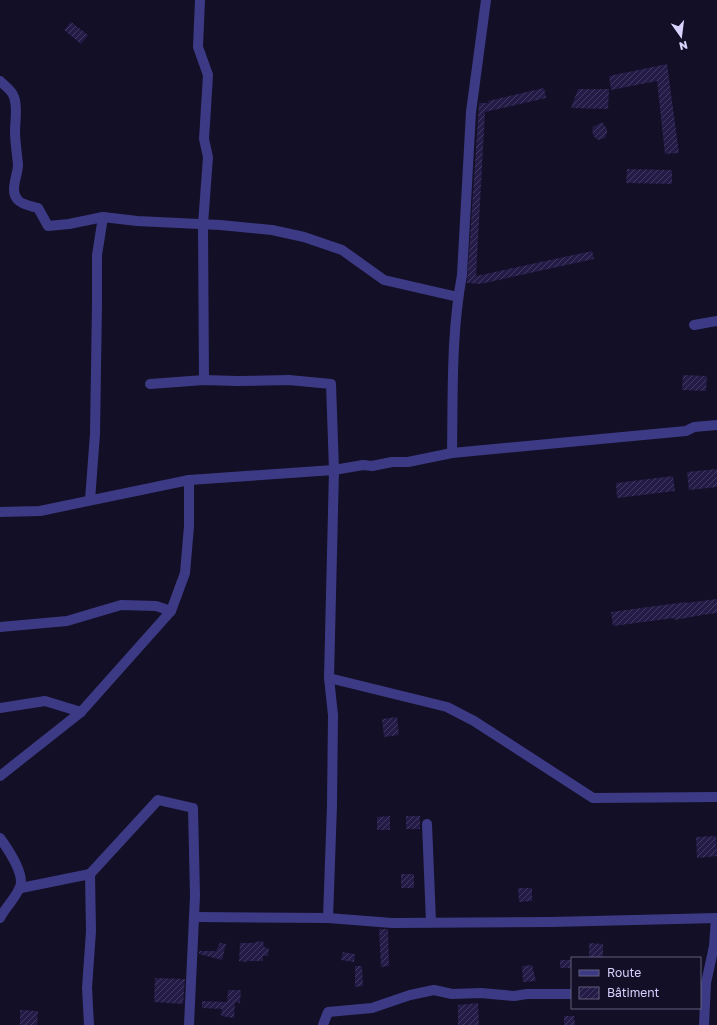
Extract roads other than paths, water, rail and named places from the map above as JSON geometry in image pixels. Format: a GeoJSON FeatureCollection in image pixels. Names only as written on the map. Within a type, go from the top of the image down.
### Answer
{"type":"FeatureCollection","features":[{"type":"Feature","properties":{"kind":"street"},"geometry":{"type":"LineString","coordinates":[[200,0],[198,47],[208,75],[204,138],[208,157],[203,224],[204,380]]}},
{"type":"Feature","properties":{"kind":"street"},"geometry":{"type":"LineString","coordinates":[[452,453],[453,345],[462,275],[471,112],[486,0]]}},
{"type":"Feature","properties":{"kind":"street"},"geometry":{"type":"LineString","coordinates":[[0,81],[11,91],[14,97],[16,116],[15,141],[18,165],[14,195],[24,204],[38,208],[48,226],[102,217],[137,221],[203,224],[272,230],[304,237],[342,250],[384,280],[458,297]]}},
{"type":"Feature","properties":{"kind":"street"},"geometry":{"type":"LineString","coordinates":[[90,500],[95,434],[98,303],[97,255],[102,217]]}},
{"type":"Feature","properties":{"kind":"street"},"geometry":{"type":"LineString","coordinates":[[694,325],[717,321]]}},
{"type":"Feature","properties":{"kind":"street"},"geometry":{"type":"LineString","coordinates":[[150,384],[204,380],[289,380],[331,384],[334,470],[329,678],[333,715],[332,805],[328,918]]}},
{"type":"Feature","properties":{"kind":"street"},"geometry":{"type":"LineString","coordinates":[[0,512],[40,511],[189,480],[334,470],[363,465],[372,466],[392,462],[408,462],[452,453],[686,431],[694,427],[717,425]]}},
{"type":"Feature","properties":{"kind":"street"},"geometry":{"type":"LineString","coordinates":[[0,776],[81,712],[171,610],[185,573],[189,526],[189,480]]}},
{"type":"Feature","properties":{"kind":"street"},"geometry":{"type":"LineString","coordinates":[[0,627],[67,621],[121,605],[156,606],[171,610]]}},
{"type":"Feature","properties":{"kind":"street"},"geometry":{"type":"LineString","coordinates":[[329,678],[447,707],[474,721],[593,798],[717,797]]}},
{"type":"Feature","properties":{"kind":"street"},"geometry":{"type":"LineString","coordinates":[[0,708],[45,700],[81,712]]}},
{"type":"Feature","properties":{"kind":"street"},"geometry":{"type":"LineString","coordinates":[[21,888],[90,874],[158,800],[193,808],[195,917],[189,1025]]}},
{"type":"Feature","properties":{"kind":"street"},"geometry":{"type":"LineString","coordinates":[[427,824],[431,922]]}},
{"type":"Feature","properties":{"kind":"street"},"geometry":{"type":"LineString","coordinates":[[0,838],[20,874],[21,888],[0,918]]}},
{"type":"Feature","properties":{"kind":"street"},"geometry":{"type":"LineString","coordinates":[[89,1025],[87,988],[91,930],[90,874]]}},
{"type":"Feature","properties":{"kind":"street"},"geometry":{"type":"LineString","coordinates":[[195,917],[328,918],[392,923],[551,922],[717,918],[714,946],[702,1009],[704,1025]]}},
{"type":"Feature","properties":{"kind":"street"},"geometry":{"type":"LineString","coordinates":[[323,1025],[328,1012],[372,1008],[410,995],[434,990],[452,994],[481,993],[514,996],[527,994],[571,994]]}}]}
